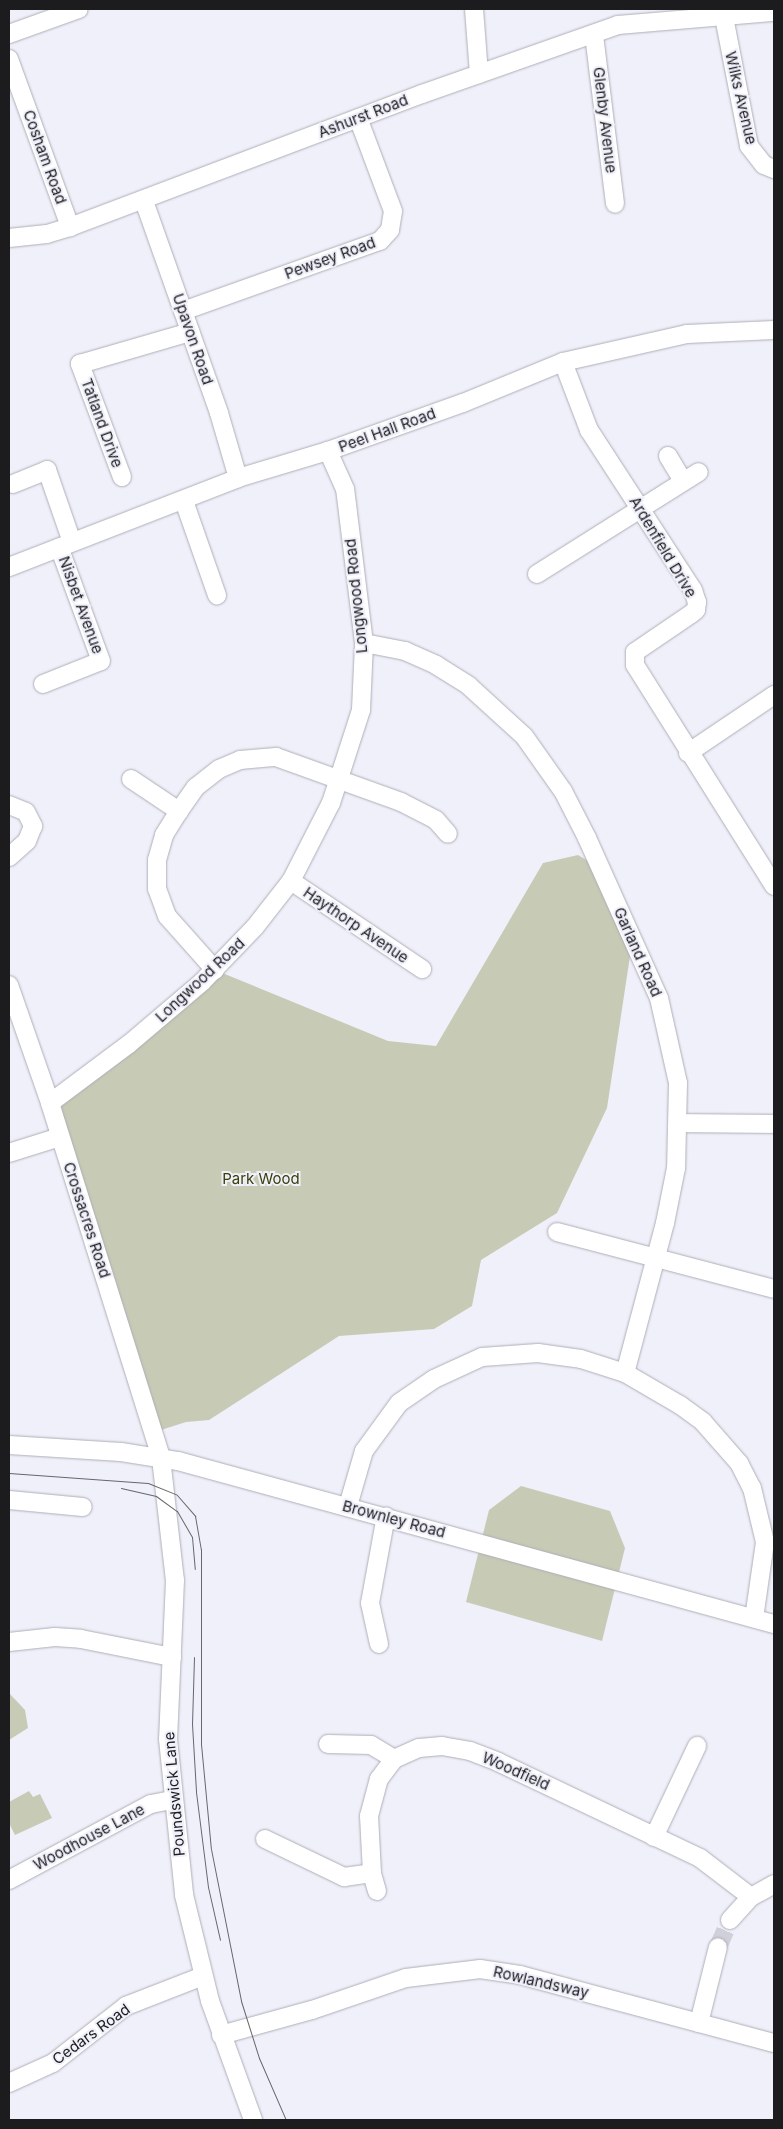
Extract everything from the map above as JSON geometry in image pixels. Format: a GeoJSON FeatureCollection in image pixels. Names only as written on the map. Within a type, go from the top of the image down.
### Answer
{"type":"FeatureCollection","features":[{"type":"Feature","properties":{"kind":"street"},"geometry":{"type":"LineString","coordinates":[[9,34],[79,9]]}},
{"type":"Feature","properties":{"kind":"street"},"geometry":{"type":"LineString","coordinates":[[474,9],[479,74]]}},
{"type":"Feature","properties":{"kind":"street","name":"Ashurst Road"},"geometry":{"type":"LineString","coordinates":[[9,238],[47,234],[144,202],[358,118],[618,25],[774,12]]}},
{"type":"Feature","properties":{"kind":"street","name":"Wilks Avenue"},"geometry":{"type":"LineString","coordinates":[[724,17],[749,146],[764,165],[774,170]]}},
{"type":"Feature","properties":{"kind":"street","name":"Glenby Avenue"},"geometry":{"type":"LineString","coordinates":[[594,35],[615,204]]}},
{"type":"Feature","properties":{"kind":"street","name":"Cosham Road"},"geometry":{"type":"LineString","coordinates":[[9,59],[70,227]]}},
{"type":"Feature","properties":{"kind":"street","name":"Pewsey Road"},"geometry":{"type":"LineString","coordinates":[[184,311],[380,241],[390,230],[393,211],[358,118]]}},
{"type":"Feature","properties":{"kind":"street","name":"Upavon Road"},"geometry":{"type":"LineString","coordinates":[[144,202],[184,311],[238,478]]}},
{"type":"Feature","properties":{"kind":"street","name":"Peel Hall Road"},"geometry":{"type":"LineString","coordinates":[[9,567],[184,501],[238,478],[328,451],[463,403],[563,362],[686,334],[774,330]]}},
{"type":"Feature","properties":{"kind":"street","name":"Tatland Drive"},"geometry":{"type":"LineString","coordinates":[[122,476],[80,364],[190,332]]}},
{"type":"Feature","properties":{"kind":"street","name":"Ardenfield Drive"},"geometry":{"type":"LineString","coordinates":[[563,362],[589,430],[693,590],[697,602],[696,610],[642,645],[634,657],[639,673],[774,886]]}},
{"type":"Feature","properties":{"kind":"street","name":"Longwood Road"},"geometry":{"type":"LineString","coordinates":[[50,1103],[129,1044],[215,970],[255,927],[291,881],[340,780],[361,710],[364,643],[345,489],[328,451]]}},
{"type":"Feature","properties":{"kind":"street"},"geometry":{"type":"LineString","coordinates":[[668,456],[683,481]]}},
{"type":"Feature","properties":{"kind":"street"},"geometry":{"type":"LineString","coordinates":[[13,484],[47,470],[66,544]]}},
{"type":"Feature","properties":{"kind":"street"},"geometry":{"type":"LineString","coordinates":[[537,574],[699,472]]}},
{"type":"Feature","properties":{"kind":"street"},"geometry":{"type":"LineString","coordinates":[[184,501],[217,595]]}},
{"type":"Feature","properties":{"kind":"street","name":"Nisbet Avenue"},"geometry":{"type":"LineString","coordinates":[[43,684],[101,661],[66,544]]}},
{"type":"Feature","properties":{"kind":"street","name":"Garland Road"},"geometry":{"type":"LineString","coordinates":[[364,643],[405,651],[469,686],[524,736],[562,791],[587,838],[659,998],[673,1055],[679,1123],[676,1168],[657,1257],[625,1374]]}},
{"type":"Feature","properties":{"kind":"street"},"geometry":{"type":"LineString","coordinates":[[688,753],[774,695]]}},
{"type":"Feature","properties":{"kind":"street"},"geometry":{"type":"LineString","coordinates":[[215,970],[167,916],[157,889],[157,860],[164,835],[179,811],[208,777],[240,760],[276,757],[401,802],[436,820],[448,834]]}},
{"type":"Feature","properties":{"kind":"street"},"geometry":{"type":"LineString","coordinates":[[131,779],[179,811]]}},
{"type":"Feature","properties":{"kind":"street"},"geometry":{"type":"LineString","coordinates":[[9,804],[26,812],[33,826],[27,842],[9,858]]}},
{"type":"Feature","properties":{"kind":"street","name":"Haythorp Avenue"},"geometry":{"type":"LineString","coordinates":[[291,881],[422,969]]}},
{"type":"Feature","properties":{"kind":"street","name":"Crossacres Road"},"geometry":{"type":"LineString","coordinates":[[9,985],[50,1103],[161,1458]]}},
{"type":"Feature","properties":{"kind":"street"},"geometry":{"type":"LineString","coordinates":[[679,1123],[774,1124]]}},
{"type":"Feature","properties":{"kind":"street"},"geometry":{"type":"LineString","coordinates":[[9,1153],[60,1137]]}},
{"type":"Feature","properties":{"kind":"street"},"geometry":{"type":"LineString","coordinates":[[557,1232],[774,1289]]}},
{"type":"Feature","properties":{"kind":"street"},"geometry":{"type":"LineString","coordinates":[[348,1506],[364,1451],[399,1403],[434,1379],[482,1357],[538,1354],[581,1359],[625,1374],[703,1422],[739,1463],[755,1497],[765,1542],[754,1618]]}},
{"type":"Feature","properties":{"kind":"street","name":"Brownley Road"},"geometry":{"type":"LineString","coordinates":[[9,1445],[161,1458],[386,1516],[774,1624]]}},
{"type":"Feature","properties":{"kind":"street","name":"Poundswick Lane"},"geometry":{"type":"LineString","coordinates":[[161,1458],[175,1580],[168,1739],[172,1800],[184,1895],[202,1976],[249,2119]]}},
{"type":"Feature","properties":{"kind":"street"},"geometry":{"type":"LineString","coordinates":[[9,1500],[83,1507]]}},
{"type":"Feature","properties":{"kind":"street"},"geometry":{"type":"LineString","coordinates":[[378,1644],[370,1603],[386,1516]]}},
{"type":"Feature","properties":{"kind":"street"},"geometry":{"type":"LineString","coordinates":[[9,1642],[55,1637],[103,1644],[172,1658]]}},
{"type":"Feature","properties":{"kind":"street"},"geometry":{"type":"LineString","coordinates":[[328,1744],[371,1745],[394,1759]]}},
{"type":"Feature","properties":{"kind":"street","name":"Woodfield"},"geometry":{"type":"LineString","coordinates":[[377,1891],[372,1873],[369,1816],[379,1779],[394,1759],[419,1748],[442,1746],[470,1751],[700,1858],[751,1897]]}},
{"type":"Feature","properties":{"kind":"street"},"geometry":{"type":"LineString","coordinates":[[654,1837],[696,1746]]}},
{"type":"Feature","properties":{"kind":"street","name":"Woodhouse Lane"},"geometry":{"type":"LineString","coordinates":[[9,1880],[151,1804],[172,1800]]}},
{"type":"Feature","properties":{"kind":"street"},"geometry":{"type":"LineString","coordinates":[[265,1839],[344,1877],[372,1873]]}},
{"type":"Feature","properties":{"kind":"street"},"geometry":{"type":"LineString","coordinates":[[730,1920],[751,1897],[774,1884]]}},
{"type":"Feature","properties":{"kind":"street"},"geometry":{"type":"LineString","coordinates":[[699,2023],[718,1947]]}},
{"type":"Feature","properties":{"kind":"street","name":"Rowlandsway"},"geometry":{"type":"LineString","coordinates":[[221,2035],[312,2010],[406,1978],[466,1969],[520,1975],[774,2043]]}},
{"type":"Feature","properties":{"kind":"street","name":"Cedars Road"},"geometry":{"type":"LineString","coordinates":[[9,2083],[53,2063],[126,2006],[202,1976]]}},
{"type":"Feature","properties":{"kind":"green space","name":"Park Wood"},"geometry":{"type":"Polygon","coordinates":[[[578,855],[593,864],[632,943],[607,1108],[557,1213],[481,1260],[472,1306],[434,1329],[339,1336],[209,1420],[186,1422],[158,1431],[50,1103],[215,970],[388,1041],[436,1046],[543,863],[578,855]]]}},
{"type":"Feature","properties":{"kind":"green space"},"geometry":{"type":"Polygon","coordinates":[[[521,1486],[610,1511],[625,1548],[602,1641],[466,1602],[489,1510],[521,1486]]]}},
{"type":"Feature","properties":{"kind":"green space"},"geometry":{"type":"Polygon","coordinates":[[[9,1693],[25,1710],[28,1728],[9,1740],[9,1693]]]}},
{"type":"Feature","properties":{"kind":"green space"},"geometry":{"type":"Polygon","coordinates":[[[29,1791],[33,1797],[40,1794],[52,1818],[15,1835],[9,1823],[9,1802],[29,1791]]]}},
{"type":"Feature","properties":{"kind":"tunnel"},"geometry":{"type":"LineString","coordinates":[[718,1947],[730,1920]]}},
{"type":"Feature","properties":{"kind":"tram line"},"geometry":{"type":"LineString","coordinates":[[9,1473],[148,1483],[177,1495],[195,1516],[201,1549],[201,1744],[211,1849],[241,2001],[259,2058],[286,2120]]}},
{"type":"Feature","properties":{"kind":"tram line"},"geometry":{"type":"LineString","coordinates":[[121,1488],[156,1496],[177,1511],[192,1537],[195,1569]]}},
{"type":"Feature","properties":{"kind":"tram line"},"geometry":{"type":"LineString","coordinates":[[194,1657],[192,1724],[196,1792],[208,1887],[220,1940]]}}]}
